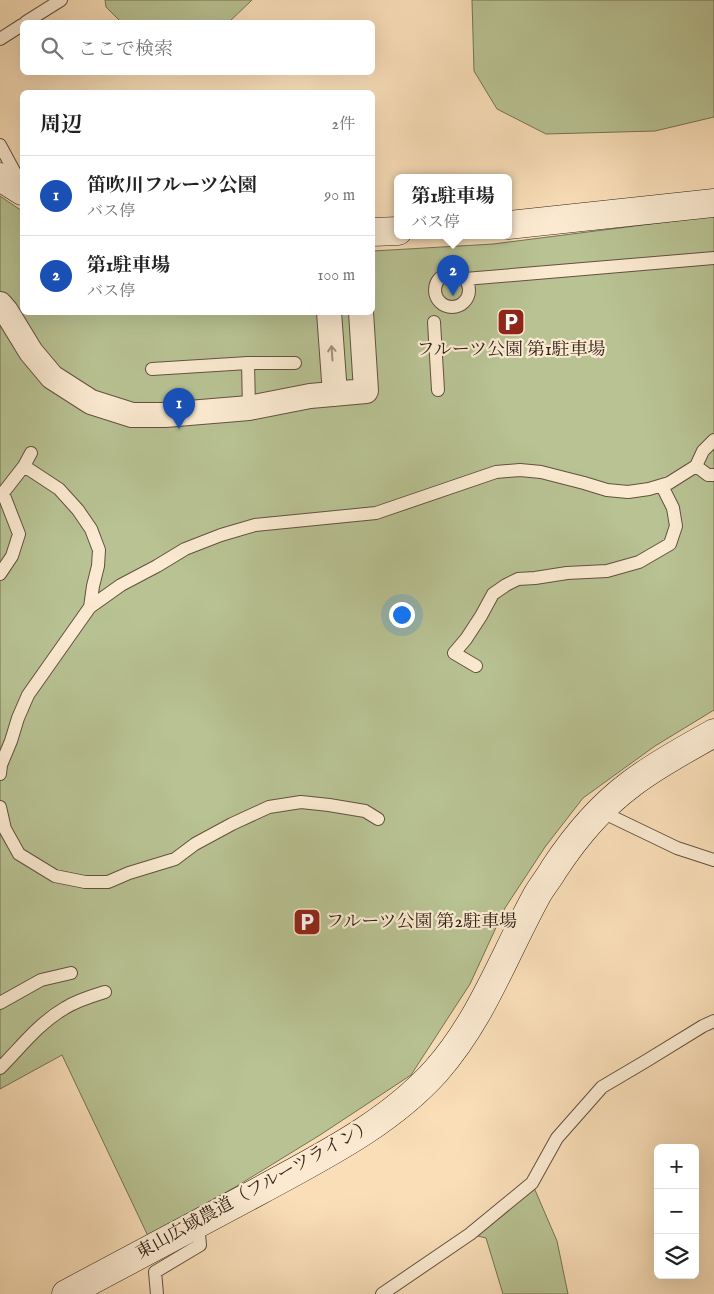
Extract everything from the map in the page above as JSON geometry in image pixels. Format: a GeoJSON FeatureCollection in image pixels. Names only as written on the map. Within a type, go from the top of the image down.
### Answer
{"type":"FeatureCollection","features":[{"type":"Feature","properties":{"kind":"street"},"geometry":{"type":"LineString","coordinates":[[0,177],[20,191]]}},
{"type":"Feature","properties":{"kind":"street"},"geometry":{"type":"LineString","coordinates":[[512,225],[714,203]]}},
{"type":"Feature","properties":{"kind":"street"},"geometry":{"type":"LineString","coordinates":[[375,232],[394,231]]}},
{"type":"Feature","properties":{"kind":"street"},"geometry":{"type":"LineString","coordinates":[[0,304],[31,352],[52,377],[91,402],[132,415],[165,415],[249,408],[310,396],[366,391],[361,315]]}},
{"type":"Feature","properties":{"kind":"street"},"geometry":{"type":"LineString","coordinates":[[329,315],[335,394]]}},
{"type":"Feature","properties":{"kind":"street","name":"東山広域農道（フルーツライン）"},"geometry":{"type":"LineString","coordinates":[[66,1294],[362,1134],[406,1101],[436,1072],[460,1042],[487,997],[539,893],[569,847],[600,811],[630,784],[658,765],[714,733]]}},
{"type":"Feature","properties":{"kind":"lane"},"geometry":{"type":"LineString","coordinates":[[29,20],[61,0]]}},
{"type":"Feature","properties":{"kind":"lane"},"geometry":{"type":"LineString","coordinates":[[0,39],[20,26]]}},
{"type":"Feature","properties":{"kind":"lane"},"geometry":{"type":"LineString","coordinates":[[0,145],[20,183]]}},
{"type":"Feature","properties":{"kind":"lane"},"geometry":{"type":"LineString","coordinates":[[466,279],[714,258]]}},
{"type":"Feature","properties":{"kind":"lane"},"geometry":{"type":"LineString","coordinates":[[434,322],[438,390]]}},
{"type":"Feature","properties":{"kind":"lane"},"geometry":{"type":"LineString","coordinates":[[248,363],[249,408]]}},
{"type":"Feature","properties":{"kind":"lane"},"geometry":{"type":"LineString","coordinates":[[152,369],[248,363],[295,363]]}},
{"type":"Feature","properties":{"kind":"lane"},"geometry":{"type":"LineString","coordinates":[[0,774],[1,765],[28,695],[90,607],[122,585],[185,549],[221,535],[255,525],[376,513],[496,472],[520,470],[541,472],[607,490],[628,492],[649,489],[669,483],[696,466],[703,451],[714,440]]}},
{"type":"Feature","properties":{"kind":"lane"},"geometry":{"type":"LineString","coordinates":[[0,574],[12,556],[19,534],[3,493],[24,466],[31,453]]}},
{"type":"Feature","properties":{"kind":"lane"},"geometry":{"type":"LineString","coordinates":[[24,466],[59,489],[78,510],[91,529],[99,550],[98,566],[90,607]]}},
{"type":"Feature","properties":{"kind":"lane"},"geometry":{"type":"LineString","coordinates":[[696,466],[708,475],[714,476]]}},
{"type":"Feature","properties":{"kind":"lane"},"geometry":{"type":"LineString","coordinates":[[476,666],[454,653],[466,639],[493,594],[506,585],[518,579],[567,573],[607,571],[639,562],[670,544],[676,526],[673,508],[662,486]]}},
{"type":"Feature","properties":{"kind":"lane"},"geometry":{"type":"LineString","coordinates":[[0,807],[5,829],[19,854],[55,876],[86,882],[108,882],[129,873],[175,859],[195,844],[269,807],[301,802],[329,805],[365,811],[378,819]]}},
{"type":"Feature","properties":{"kind":"lane"},"geometry":{"type":"LineString","coordinates":[[600,811],[677,848],[714,860]]}},
{"type":"Feature","properties":{"kind":"lane"},"geometry":{"type":"LineString","coordinates":[[0,1003],[41,980],[71,973]]}},
{"type":"Feature","properties":{"kind":"lane"},"geometry":{"type":"LineString","coordinates":[[0,1068],[39,1027],[65,1008],[105,992]]}},
{"type":"Feature","properties":{"kind":"lane"},"geometry":{"type":"LineString","coordinates":[[382,1294],[470,1234],[532,1183],[557,1138],[602,1087],[714,1020]]}},
{"type":"Feature","properties":{"kind":"lane"},"geometry":{"type":"LineString","coordinates":[[157,1294],[155,1272],[200,1246],[198,1224]]}},
{"type":"Feature","properties":{"kind":"green space"},"geometry":{"type":"Polygon","coordinates":[[[105,0],[252,0],[231,20],[119,20],[106,7],[105,0]]]}},
{"type":"Feature","properties":{"kind":"green space"},"geometry":{"type":"Polygon","coordinates":[[[472,0],[714,0],[714,117],[655,131],[546,134],[497,109],[474,71],[472,0]]]}},
{"type":"Feature","properties":{"kind":"green space"},"geometry":{"type":"Polygon","coordinates":[[[0,196],[20,210],[20,315],[375,315],[375,251],[493,244],[714,216],[714,710],[655,746],[583,798],[545,847],[505,908],[470,984],[411,1075],[320,1135],[237,1186],[148,1236],[62,1055],[0,1089],[0,196]]]}},
{"type":"Feature","properties":{"kind":"green space"},"geometry":{"type":"Polygon","coordinates":[[[532,1183],[557,1241],[568,1294],[503,1294],[486,1238],[470,1234],[532,1183]]]}},
{"type":"Feature","properties":{"kind":"place","name":"第1駐車場"},"geometry":{"type":"Point","coordinates":[453,296]}},
{"type":"Feature","properties":{"kind":"place","name":"フルーツ公園 第1駐車場"},"geometry":{"type":"Point","coordinates":[511,322]}},
{"type":"Feature","properties":{"kind":"place","name":"笛吹川フルーツ公園"},"geometry":{"type":"Point","coordinates":[179,429]}},
{"type":"Feature","properties":{"kind":"place","name":"フルーツ公園 第2駐車場"},"geometry":{"type":"Point","coordinates":[307,922]}}]}
